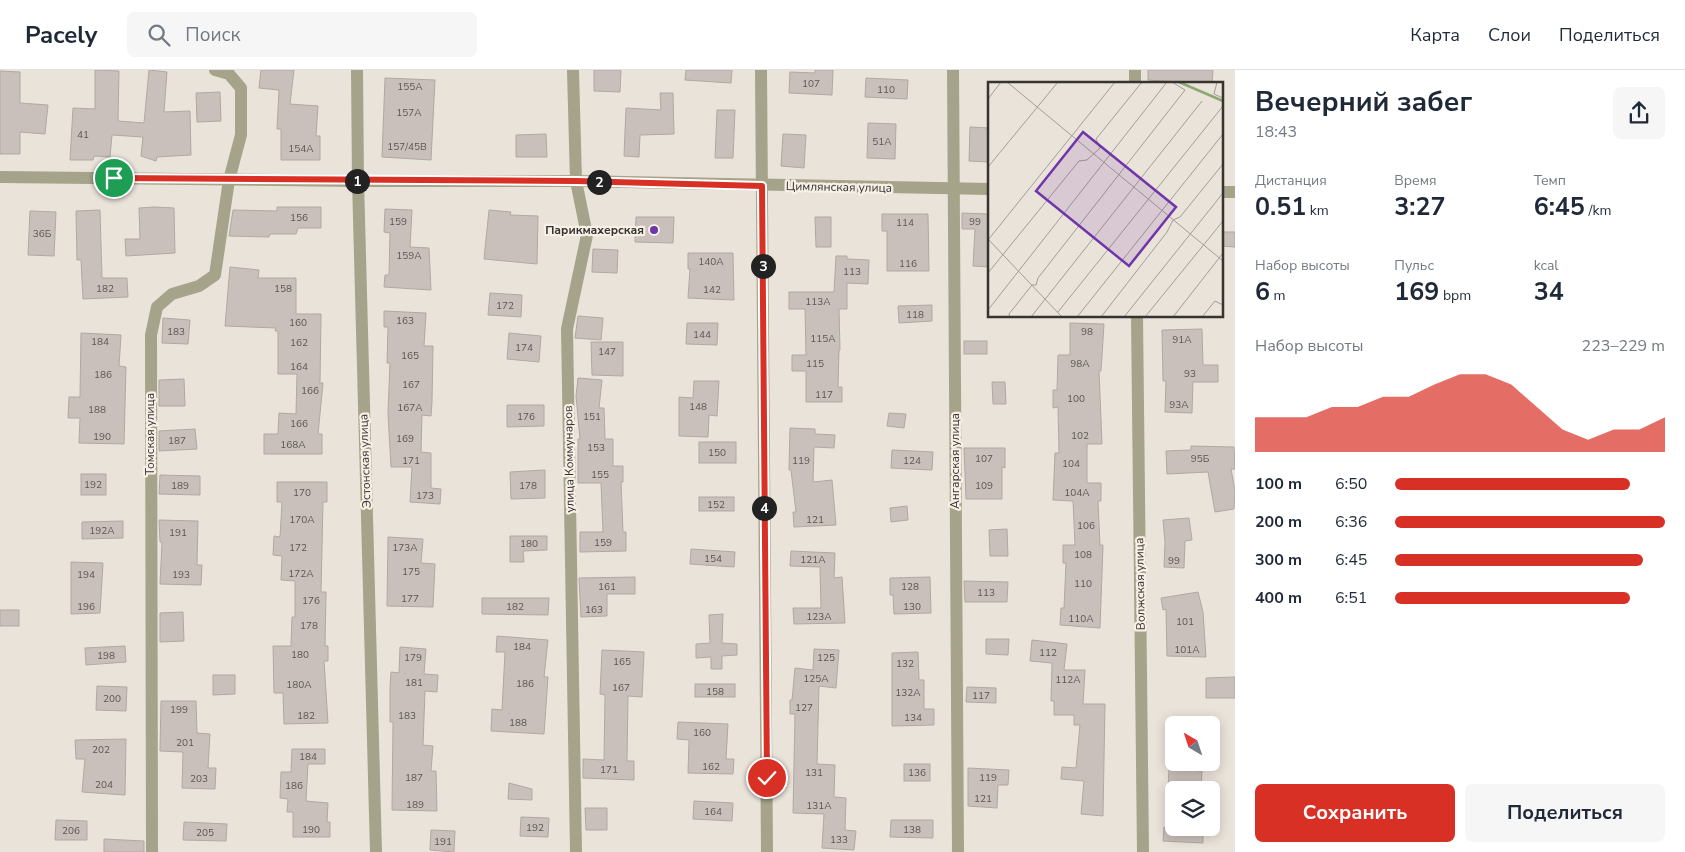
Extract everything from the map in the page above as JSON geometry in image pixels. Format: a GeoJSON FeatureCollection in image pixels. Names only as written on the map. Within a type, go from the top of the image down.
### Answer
{"type":"FeatureCollection","features":[{"type":"Feature","properties":{"kind":"street","name":"Томская улица"},"geometry":{"type":"LineString","coordinates":[[152,852],[151,335],[157,307],[172,294],[199,286],[215,275],[229,180],[240,135],[241,88],[229,74],[215,70]]}},
{"type":"Feature","properties":{"kind":"street","name":"Эстонская улица"},"geometry":{"type":"LineString","coordinates":[[357,70],[358,182],[376,852]]}},
{"type":"Feature","properties":{"kind":"street","name":"улица Коммунаров"},"geometry":{"type":"LineString","coordinates":[[573,70],[576,181],[587,235],[567,329],[576,852]]}},
{"type":"Feature","properties":{"kind":"street"},"geometry":{"type":"LineString","coordinates":[[761,70],[767,852]]}},
{"type":"Feature","properties":{"kind":"street","name":"Ангарская улица"},"geometry":{"type":"LineString","coordinates":[[953,70],[958,852]]}},
{"type":"Feature","properties":{"kind":"street","name":"Цимлянская улица"},"geometry":{"type":"LineString","coordinates":[[0,177],[358,182],[576,181],[988,189]]}},
{"type":"Feature","properties":{"kind":"street"},"geometry":{"type":"LineString","coordinates":[[1222,192],[1235,192]]}},
{"type":"Feature","properties":{"kind":"street","name":"Волжская улица"},"geometry":{"type":"LineString","coordinates":[[1137,318],[1143,852]]}},
{"type":"Feature","properties":{"kind":"building"},"geometry":{"type":"Polygon","coordinates":[[[95,70],[119,71],[118,121],[144,123],[149,70],[167,72],[164,112],[190,111],[191,155],[157,157],[156,161],[141,156],[143,137],[112,135],[110,157],[94,156],[93,160],[70,160],[73,108],[95,109],[95,70]]]}},
{"type":"Feature","properties":{"kind":"building"},"geometry":{"type":"Polygon","coordinates":[[[261,70],[294,70],[290,104],[318,106],[316,136],[320,136],[320,160],[281,160],[281,129],[277,129],[279,90],[259,88],[261,70]]]}},
{"type":"Feature","properties":{"kind":"building"},"geometry":{"type":"Polygon","coordinates":[[[594,70],[621,70],[620,92],[594,91],[594,70]]]}},
{"type":"Feature","properties":{"kind":"building"},"geometry":{"type":"Polygon","coordinates":[[[686,70],[732,70],[731,83],[685,80],[686,70]]]}},
{"type":"Feature","properties":{"kind":"building"},"geometry":{"type":"Polygon","coordinates":[[[815,70],[833,70],[832,95],[789,93],[790,72],[815,73],[815,70]]]}},
{"type":"Feature","properties":{"kind":"building"},"geometry":{"type":"Polygon","coordinates":[[[1148,70],[1213,70],[1212,82],[1148,80],[1148,70]]]}},
{"type":"Feature","properties":{"kind":"building"},"geometry":{"type":"Polygon","coordinates":[[[0,71],[20,72],[20,103],[48,105],[45,134],[20,132],[20,154],[0,154],[0,71]]]}},
{"type":"Feature","properties":{"kind":"building"},"geometry":{"type":"Polygon","coordinates":[[[385,78],[435,80],[431,160],[382,157],[385,78]]]}},
{"type":"Feature","properties":{"kind":"building"},"geometry":{"type":"Polygon","coordinates":[[[866,78],[908,80],[907,99],[865,97],[866,78]]]}},
{"type":"Feature","properties":{"kind":"building"},"geometry":{"type":"Polygon","coordinates":[[[220,92],[221,121],[197,122],[196,93],[220,92]]]}},
{"type":"Feature","properties":{"kind":"building"},"geometry":{"type":"Polygon","coordinates":[[[660,93],[673,93],[674,134],[640,135],[639,157],[624,156],[626,108],[661,110],[660,93]]]}},
{"type":"Feature","properties":{"kind":"building"},"geometry":{"type":"Polygon","coordinates":[[[717,110],[735,110],[733,158],[715,158],[717,110]]]}},
{"type":"Feature","properties":{"kind":"building"},"geometry":{"type":"Polygon","coordinates":[[[868,123],[896,124],[895,159],[867,158],[868,123]]]}},
{"type":"Feature","properties":{"kind":"building"},"geometry":{"type":"Polygon","coordinates":[[[970,127],[988,128],[988,162],[969,161],[970,127]]]}},
{"type":"Feature","properties":{"kind":"building"},"geometry":{"type":"Polygon","coordinates":[[[546,134],[547,157],[516,157],[516,135],[546,134]]]}},
{"type":"Feature","properties":{"kind":"building"},"geometry":{"type":"Polygon","coordinates":[[[783,134],[806,135],[804,168],[781,166],[783,134]]]}},
{"type":"Feature","properties":{"kind":"building"},"geometry":{"type":"Polygon","coordinates":[[[277,207],[321,207],[321,228],[298,228],[296,234],[270,234],[269,237],[229,236],[233,210],[277,211],[277,207]]]}},
{"type":"Feature","properties":{"kind":"building"},"geometry":{"type":"Polygon","coordinates":[[[139,208],[174,208],[175,253],[126,256],[125,239],[140,239],[139,208]]]}},
{"type":"Feature","properties":{"kind":"building"},"geometry":{"type":"Polygon","coordinates":[[[385,209],[412,210],[410,247],[429,248],[431,290],[384,287],[385,275],[389,275],[390,233],[384,232],[385,209]]]}},
{"type":"Feature","properties":{"kind":"building"},"geometry":{"type":"Polygon","coordinates":[[[100,210],[102,278],[127,278],[128,297],[83,299],[81,260],[77,260],[76,211],[100,210]]]}},
{"type":"Feature","properties":{"kind":"building"},"geometry":{"type":"Polygon","coordinates":[[[489,210],[511,212],[510,215],[538,216],[537,264],[484,259],[489,210]]]}},
{"type":"Feature","properties":{"kind":"building"},"geometry":{"type":"Polygon","coordinates":[[[30,211],[56,212],[54,256],[28,255],[30,211]]]}},
{"type":"Feature","properties":{"kind":"building"},"geometry":{"type":"Polygon","coordinates":[[[962,213],[988,214],[988,267],[973,266],[975,229],[962,229],[962,213]]]}},
{"type":"Feature","properties":{"kind":"building"},"geometry":{"type":"Polygon","coordinates":[[[882,214],[928,214],[929,271],[887,271],[887,231],[882,231],[882,214]]]}},
{"type":"Feature","properties":{"kind":"building","name":"Парикмахерская"},"geometry":{"type":"Polygon","coordinates":[[[636,217],[674,217],[673,243],[635,242],[636,217]]]}},
{"type":"Feature","properties":{"kind":"building"},"geometry":{"type":"Polygon","coordinates":[[[815,217],[831,217],[831,247],[816,247],[815,217]]]}},
{"type":"Feature","properties":{"kind":"building"},"geometry":{"type":"Polygon","coordinates":[[[1222,232],[1235,232],[1235,247],[1222,246],[1222,232]]]}},
{"type":"Feature","properties":{"kind":"building"},"geometry":{"type":"Polygon","coordinates":[[[593,249],[618,250],[617,273],[592,272],[593,249]]]}},
{"type":"Feature","properties":{"kind":"building"},"geometry":{"type":"Polygon","coordinates":[[[688,253],[733,253],[734,300],[688,298],[690,269],[688,269],[688,253]]]}},
{"type":"Feature","properties":{"kind":"building"},"geometry":{"type":"Polygon","coordinates":[[[836,256],[847,256],[847,259],[869,260],[868,284],[847,283],[847,309],[839,309],[840,350],[838,387],[842,387],[842,402],[806,402],[806,371],[792,371],[792,355],[806,355],[805,309],[789,309],[789,292],[834,292],[836,256]]]}},
{"type":"Feature","properties":{"kind":"building"},"geometry":{"type":"Polygon","coordinates":[[[230,267],[259,270],[258,278],[296,278],[296,314],[321,314],[320,383],[323,383],[318,434],[322,434],[322,454],[264,454],[264,434],[278,434],[279,413],[296,414],[297,374],[278,374],[278,331],[275,331],[276,328],[225,326],[230,267]]]}},
{"type":"Feature","properties":{"kind":"building"},"geometry":{"type":"Polygon","coordinates":[[[490,293],[522,295],[521,317],[488,315],[490,293]]]}},
{"type":"Feature","properties":{"kind":"building"},"geometry":{"type":"Polygon","coordinates":[[[932,305],[932,321],[899,323],[898,306],[932,305]]]}},
{"type":"Feature","properties":{"kind":"building"},"geometry":{"type":"Polygon","coordinates":[[[384,311],[426,313],[424,346],[433,346],[432,402],[431,416],[422,415],[421,452],[431,453],[431,488],[441,489],[440,504],[410,502],[412,467],[391,467],[388,413],[390,363],[387,363],[388,327],[384,327],[384,311]]]}},
{"type":"Feature","properties":{"kind":"building"},"geometry":{"type":"Polygon","coordinates":[[[578,316],[603,318],[601,340],[575,338],[578,316]]]}},
{"type":"Feature","properties":{"kind":"building"},"geometry":{"type":"Polygon","coordinates":[[[163,318],[190,320],[188,344],[162,343],[163,318]]]}},
{"type":"Feature","properties":{"kind":"building"},"geometry":{"type":"Polygon","coordinates":[[[687,323],[718,323],[717,345],[686,344],[687,323]]]}},
{"type":"Feature","properties":{"kind":"building"},"geometry":{"type":"Polygon","coordinates":[[[1070,323],[1104,324],[1101,371],[1099,371],[1102,444],[1087,444],[1087,483],[1101,483],[1101,501],[1098,501],[1100,545],[1103,545],[1100,628],[1060,625],[1061,608],[1064,608],[1066,563],[1063,563],[1063,545],[1075,545],[1073,501],[1053,500],[1055,453],[1059,453],[1058,407],[1053,408],[1053,390],[1057,390],[1058,355],[1070,355],[1070,323]]]}},
{"type":"Feature","properties":{"kind":"building"},"geometry":{"type":"Polygon","coordinates":[[[1202,329],[1203,365],[1218,365],[1218,382],[1193,382],[1192,413],[1165,412],[1166,381],[1163,381],[1162,330],[1202,329]]]}},
{"type":"Feature","properties":{"kind":"building"},"geometry":{"type":"Polygon","coordinates":[[[81,333],[121,335],[119,366],[126,367],[124,444],[79,443],[80,418],[68,418],[69,397],[80,397],[81,333]]]}},
{"type":"Feature","properties":{"kind":"building"},"geometry":{"type":"Polygon","coordinates":[[[509,333],[541,336],[539,362],[507,359],[509,333]]]}},
{"type":"Feature","properties":{"kind":"building"},"geometry":{"type":"Polygon","coordinates":[[[964,341],[987,341],[987,354],[964,354],[964,341]]]}},
{"type":"Feature","properties":{"kind":"building"},"geometry":{"type":"Polygon","coordinates":[[[591,342],[623,342],[623,376],[592,375],[591,342]]]}},
{"type":"Feature","properties":{"kind":"building"},"geometry":{"type":"Polygon","coordinates":[[[578,378],[602,380],[599,408],[604,408],[605,439],[613,439],[613,466],[623,466],[623,482],[621,482],[623,532],[626,532],[626,551],[580,552],[580,532],[603,532],[601,483],[578,483],[578,439],[580,439],[576,396],[578,378]]]}},
{"type":"Feature","properties":{"kind":"building"},"geometry":{"type":"Polygon","coordinates":[[[184,379],[185,406],[159,406],[159,380],[184,379]]]}},
{"type":"Feature","properties":{"kind":"building"},"geometry":{"type":"Polygon","coordinates":[[[694,381],[719,381],[717,416],[709,415],[708,437],[679,436],[679,397],[693,398],[694,381]]]}},
{"type":"Feature","properties":{"kind":"building"},"geometry":{"type":"Polygon","coordinates":[[[992,382],[1005,382],[1006,404],[993,404],[992,382]]]}},
{"type":"Feature","properties":{"kind":"building"},"geometry":{"type":"Polygon","coordinates":[[[507,405],[544,405],[544,426],[507,427],[507,405]]]}},
{"type":"Feature","properties":{"kind":"building"},"geometry":{"type":"Polygon","coordinates":[[[889,413],[906,414],[904,428],[887,426],[889,413]]]}},
{"type":"Feature","properties":{"kind":"building"},"geometry":{"type":"Polygon","coordinates":[[[790,428],[815,429],[815,434],[835,435],[834,448],[814,447],[813,482],[832,480],[836,525],[794,527],[793,512],[796,512],[791,470],[789,470],[790,428]]]}},
{"type":"Feature","properties":{"kind":"building"},"geometry":{"type":"Polygon","coordinates":[[[195,429],[197,449],[159,451],[159,431],[195,429]]]}},
{"type":"Feature","properties":{"kind":"building"},"geometry":{"type":"Polygon","coordinates":[[[699,442],[736,442],[736,463],[699,463],[699,442]]]}},
{"type":"Feature","properties":{"kind":"building"},"geometry":{"type":"Polygon","coordinates":[[[1191,446],[1234,447],[1235,469],[1231,469],[1235,491],[1234,509],[1215,512],[1208,472],[1167,474],[1166,451],[1191,450],[1191,446]]]}},
{"type":"Feature","properties":{"kind":"building"},"geometry":{"type":"Polygon","coordinates":[[[964,448],[1005,448],[1005,468],[1002,467],[1002,499],[966,499],[964,448]]]}},
{"type":"Feature","properties":{"kind":"building"},"geometry":{"type":"Polygon","coordinates":[[[892,450],[933,452],[932,470],[891,468],[892,450]]]}},
{"type":"Feature","properties":{"kind":"building"},"geometry":{"type":"Polygon","coordinates":[[[545,470],[545,498],[511,499],[510,472],[545,470]]]}},
{"type":"Feature","properties":{"kind":"building"},"geometry":{"type":"Polygon","coordinates":[[[81,474],[106,474],[106,495],[81,495],[81,474]]]}},
{"type":"Feature","properties":{"kind":"building"},"geometry":{"type":"Polygon","coordinates":[[[160,475],[200,476],[200,495],[159,494],[160,475]]]}},
{"type":"Feature","properties":{"kind":"building"},"geometry":{"type":"Polygon","coordinates":[[[277,482],[327,482],[327,502],[323,502],[321,592],[326,592],[325,646],[328,646],[328,661],[324,661],[328,723],[284,724],[283,693],[274,693],[273,646],[291,646],[292,617],[295,617],[295,581],[281,580],[282,556],[273,555],[274,536],[280,537],[282,502],[277,502],[277,482]]]}},
{"type":"Feature","properties":{"kind":"building"},"geometry":{"type":"Polygon","coordinates":[[[699,497],[734,497],[734,511],[699,511],[699,497]]]}},
{"type":"Feature","properties":{"kind":"building"},"geometry":{"type":"Polygon","coordinates":[[[907,506],[908,520],[891,522],[890,508],[907,506]]]}},
{"type":"Feature","properties":{"kind":"building"},"geometry":{"type":"Polygon","coordinates":[[[1189,518],[1192,540],[1185,541],[1184,568],[1164,567],[1165,542],[1163,520],[1189,518]]]}},
{"type":"Feature","properties":{"kind":"building"},"geometry":{"type":"Polygon","coordinates":[[[159,520],[198,521],[197,565],[202,565],[201,585],[160,584],[162,542],[160,542],[159,520]]]}},
{"type":"Feature","properties":{"kind":"building"},"geometry":{"type":"Polygon","coordinates":[[[123,521],[123,538],[82,539],[82,522],[123,521]]]}},
{"type":"Feature","properties":{"kind":"building"},"geometry":{"type":"Polygon","coordinates":[[[1007,529],[1008,556],[990,556],[989,530],[1007,529]]]}},
{"type":"Feature","properties":{"kind":"building"},"geometry":{"type":"Polygon","coordinates":[[[510,536],[547,536],[547,550],[523,551],[524,562],[510,562],[510,536]]]}},
{"type":"Feature","properties":{"kind":"building"},"geometry":{"type":"Polygon","coordinates":[[[388,537],[423,539],[421,563],[435,564],[433,607],[387,606],[388,537]]]}},
{"type":"Feature","properties":{"kind":"building"},"geometry":{"type":"Polygon","coordinates":[[[691,549],[735,552],[734,567],[690,564],[691,549]]]}},
{"type":"Feature","properties":{"kind":"building"},"geometry":{"type":"Polygon","coordinates":[[[791,551],[835,553],[834,578],[842,577],[845,623],[794,624],[793,608],[821,608],[820,567],[790,566],[791,551]]]}},
{"type":"Feature","properties":{"kind":"building"},"geometry":{"type":"Polygon","coordinates":[[[71,562],[103,563],[100,613],[71,614],[71,562]]]}},
{"type":"Feature","properties":{"kind":"building"},"geometry":{"type":"Polygon","coordinates":[[[635,577],[635,594],[607,594],[607,616],[581,617],[579,578],[635,577]]]}},
{"type":"Feature","properties":{"kind":"building"},"geometry":{"type":"Polygon","coordinates":[[[930,577],[931,613],[894,614],[893,595],[890,595],[890,578],[930,577]]]}},
{"type":"Feature","properties":{"kind":"building"},"geometry":{"type":"Polygon","coordinates":[[[964,581],[1008,582],[1007,602],[965,602],[964,581]]]}},
{"type":"Feature","properties":{"kind":"building"},"geometry":{"type":"Polygon","coordinates":[[[1198,592],[1203,612],[1206,657],[1167,656],[1166,609],[1163,610],[1161,598],[1198,592]]]}},
{"type":"Feature","properties":{"kind":"building"},"geometry":{"type":"Polygon","coordinates":[[[482,598],[549,598],[548,615],[482,614],[482,598]]]}},
{"type":"Feature","properties":{"kind":"building"},"geometry":{"type":"Polygon","coordinates":[[[0,610],[19,610],[19,626],[0,626],[0,610]]]}},
{"type":"Feature","properties":{"kind":"building"},"geometry":{"type":"Polygon","coordinates":[[[183,612],[184,641],[160,642],[160,613],[183,612]]]}},
{"type":"Feature","properties":{"kind":"building"},"geometry":{"type":"Polygon","coordinates":[[[723,614],[722,643],[737,644],[737,655],[722,656],[722,669],[711,669],[711,657],[696,658],[696,644],[710,643],[709,615],[723,614]]]}},
{"type":"Feature","properties":{"kind":"building"},"geometry":{"type":"Polygon","coordinates":[[[497,636],[548,640],[544,677],[548,677],[544,734],[491,731],[492,709],[502,710],[505,652],[496,652],[497,636]]]}},
{"type":"Feature","properties":{"kind":"building"},"geometry":{"type":"Polygon","coordinates":[[[986,639],[1009,639],[1008,655],[986,654],[986,639]]]}},
{"type":"Feature","properties":{"kind":"building"},"geometry":{"type":"Polygon","coordinates":[[[1032,640],[1067,644],[1064,670],[1085,670],[1083,704],[1105,704],[1103,816],[1081,814],[1084,781],[1061,779],[1062,767],[1076,768],[1080,725],[1074,725],[1074,715],[1054,715],[1054,701],[1051,701],[1052,663],[1030,661],[1032,640]]]}},
{"type":"Feature","properties":{"kind":"building"},"geometry":{"type":"Polygon","coordinates":[[[125,646],[126,662],[86,665],[85,648],[125,646]]]}},
{"type":"Feature","properties":{"kind":"building"},"geometry":{"type":"Polygon","coordinates":[[[400,647],[426,649],[424,674],[438,675],[437,692],[425,691],[423,745],[433,746],[431,771],[436,771],[437,811],[392,810],[393,722],[390,722],[390,689],[391,672],[399,673],[400,647]]]}},
{"type":"Feature","properties":{"kind":"building"},"geometry":{"type":"Polygon","coordinates":[[[814,649],[839,650],[836,688],[819,686],[817,764],[835,765],[834,797],[846,798],[845,830],[856,831],[854,850],[822,848],[824,814],[793,813],[795,714],[790,714],[790,700],[792,700],[795,668],[813,670],[814,649]]]}},
{"type":"Feature","properties":{"kind":"building"},"geometry":{"type":"Polygon","coordinates":[[[602,650],[644,652],[642,697],[628,696],[627,761],[634,761],[634,780],[583,778],[583,759],[604,760],[605,695],[600,694],[602,650]]]}},
{"type":"Feature","properties":{"kind":"building"},"geometry":{"type":"Polygon","coordinates":[[[918,652],[919,680],[924,680],[924,709],[934,709],[934,725],[892,726],[892,653],[918,652]]]}},
{"type":"Feature","properties":{"kind":"building"},"geometry":{"type":"Polygon","coordinates":[[[213,675],[235,675],[235,694],[213,695],[213,675]]]}},
{"type":"Feature","properties":{"kind":"building"},"geometry":{"type":"Polygon","coordinates":[[[1235,677],[1235,698],[1206,698],[1206,678],[1235,677]]]}},
{"type":"Feature","properties":{"kind":"building"},"geometry":{"type":"Polygon","coordinates":[[[695,684],[735,684],[735,697],[695,697],[695,684]]]}},
{"type":"Feature","properties":{"kind":"building"},"geometry":{"type":"Polygon","coordinates":[[[97,686],[127,687],[126,711],[96,710],[97,686]]]}},
{"type":"Feature","properties":{"kind":"building"},"geometry":{"type":"Polygon","coordinates":[[[967,687],[996,688],[996,703],[966,702],[967,687]]]}},
{"type":"Feature","properties":{"kind":"building"},"geometry":{"type":"Polygon","coordinates":[[[161,701],[196,701],[197,733],[210,734],[208,768],[216,768],[215,789],[182,788],[183,752],[160,751],[161,701]]]}},
{"type":"Feature","properties":{"kind":"building"},"geometry":{"type":"Polygon","coordinates":[[[678,722],[728,724],[726,759],[734,759],[733,774],[688,773],[689,740],[677,739],[678,722]]]}},
{"type":"Feature","properties":{"kind":"building"},"geometry":{"type":"Polygon","coordinates":[[[126,739],[125,795],[82,792],[85,759],[76,759],[75,740],[126,739]]]}},
{"type":"Feature","properties":{"kind":"building"},"geometry":{"type":"Polygon","coordinates":[[[292,749],[325,749],[325,764],[308,764],[306,801],[328,803],[327,822],[330,822],[330,837],[293,837],[293,812],[287,812],[288,799],[280,798],[281,772],[291,772],[292,749]]]}},
{"type":"Feature","properties":{"kind":"building"},"geometry":{"type":"Polygon","coordinates":[[[904,764],[930,764],[930,781],[904,781],[904,764]]]}},
{"type":"Feature","properties":{"kind":"building"},"geometry":{"type":"Polygon","coordinates":[[[968,768],[1009,770],[1008,785],[998,785],[997,808],[968,806],[968,768]]]}},
{"type":"Feature","properties":{"kind":"building"},"geometry":{"type":"Polygon","coordinates":[[[1169,771],[1202,771],[1201,781],[1168,781],[1169,771]]]}},
{"type":"Feature","properties":{"kind":"building"},"geometry":{"type":"Polygon","coordinates":[[[509,783],[532,789],[532,800],[508,799],[509,783]]]}},
{"type":"Feature","properties":{"kind":"building"},"geometry":{"type":"Polygon","coordinates":[[[694,801],[733,803],[732,821],[693,819],[694,801]]]}},
{"type":"Feature","properties":{"kind":"building"},"geometry":{"type":"Polygon","coordinates":[[[585,808],[607,808],[607,830],[586,830],[585,808]]]}},
{"type":"Feature","properties":{"kind":"building"},"geometry":{"type":"Polygon","coordinates":[[[521,817],[549,818],[548,837],[520,836],[521,817]]]}},
{"type":"Feature","properties":{"kind":"building"},"geometry":{"type":"Polygon","coordinates":[[[56,820],[87,821],[87,840],[55,840],[56,820]]]}},
{"type":"Feature","properties":{"kind":"building"},"geometry":{"type":"Polygon","coordinates":[[[891,820],[933,820],[933,838],[890,837],[891,820]]]}},
{"type":"Feature","properties":{"kind":"building"},"geometry":{"type":"Polygon","coordinates":[[[184,822],[227,824],[226,841],[183,840],[184,822]]]}},
{"type":"Feature","properties":{"kind":"building"},"geometry":{"type":"Polygon","coordinates":[[[1164,827],[1165,836],[1203,836],[1203,843],[1163,841],[1164,827]]]}},
{"type":"Feature","properties":{"kind":"building"},"geometry":{"type":"Polygon","coordinates":[[[431,830],[455,831],[454,852],[430,850],[431,830]]]}},
{"type":"Feature","properties":{"kind":"building"},"geometry":{"type":"Polygon","coordinates":[[[104,839],[144,841],[144,852],[104,852],[104,839]]]}},
{"type":"Feature","properties":{"kind":"place","name":"Парикмахерская"},"geometry":{"type":"Point","coordinates":[654,230]}},
{"type":"Feature","properties":{"kind":"route"},"geometry":{"type":"LineString","coordinates":[[114,178],[358,182],[576,181],[762,186],[767,778]]}}]}
